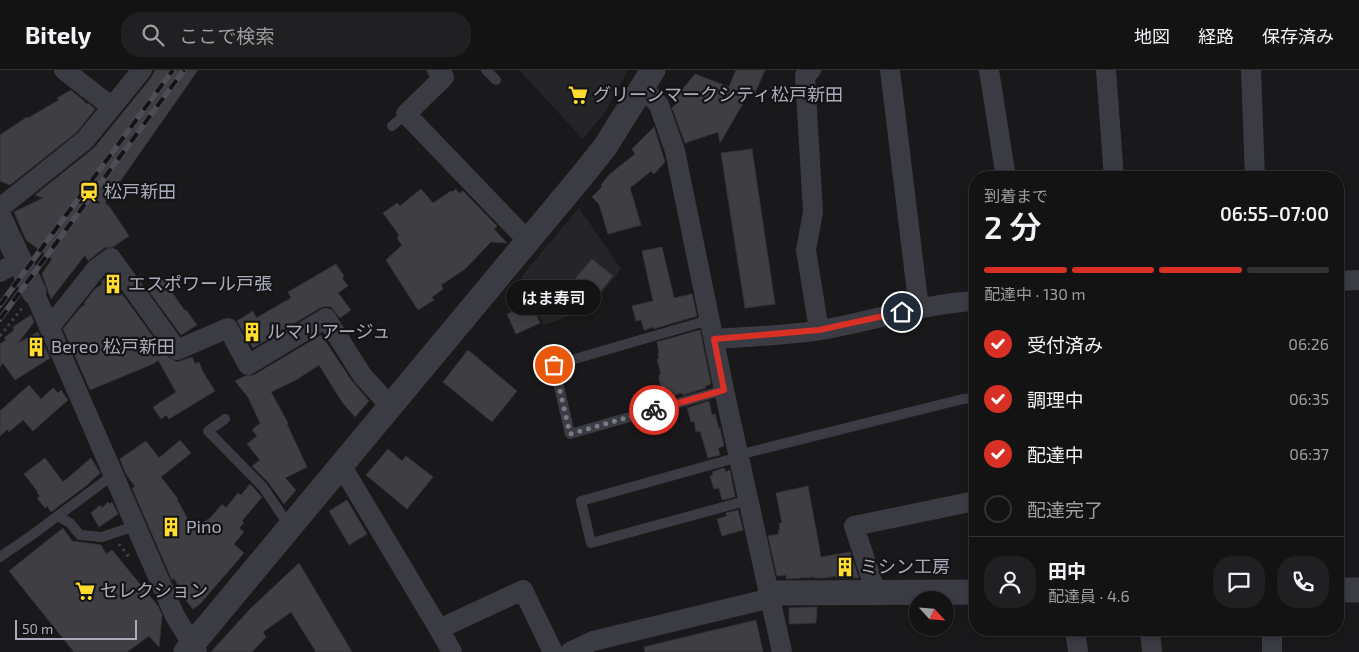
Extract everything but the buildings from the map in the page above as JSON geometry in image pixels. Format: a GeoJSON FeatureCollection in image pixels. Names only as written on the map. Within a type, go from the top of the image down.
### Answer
{"type":"FeatureCollection","features":[{"type":"Feature","properties":{"kind":"street"},"geometry":{"type":"LineString","coordinates":[[64,70],[112,107]]}},
{"type":"Feature","properties":{"kind":"street"},"geometry":{"type":"LineString","coordinates":[[0,208],[85,140],[142,70]]}},
{"type":"Feature","properties":{"kind":"street"},"geometry":{"type":"LineString","coordinates":[[811,70],[805,76],[813,212],[806,250],[819,330]]}},
{"type":"Feature","properties":{"kind":"street"},"geometry":{"type":"LineString","coordinates":[[890,70],[919,309]]}},
{"type":"Feature","properties":{"kind":"street"},"geometry":{"type":"LineString","coordinates":[[989,70],[1005,171]]}},
{"type":"Feature","properties":{"kind":"street"},"geometry":{"type":"LineString","coordinates":[[1106,70],[1113,171]]}},
{"type":"Feature","properties":{"kind":"street"},"geometry":{"type":"LineString","coordinates":[[1251,70],[1255,171]]}},
{"type":"Feature","properties":{"kind":"street"},"geometry":{"type":"LineString","coordinates":[[445,72],[399,120],[528,241]]}},
{"type":"Feature","properties":{"kind":"street"},"geometry":{"type":"LineString","coordinates":[[0,218],[17,258],[40,284],[49,328],[175,616],[192,649],[341,465],[605,147],[648,79]]}},
{"type":"Feature","properties":{"kind":"street"},"geometry":{"type":"LineString","coordinates":[[648,79],[675,151],[738,456],[782,652]]}},
{"type":"Feature","properties":{"kind":"street"},"geometry":{"type":"LineString","coordinates":[[49,328],[96,269],[111,258],[177,350],[228,328],[248,365],[326,318],[362,375],[390,406]]}},
{"type":"Feature","properties":{"kind":"street"},"geometry":{"type":"LineString","coordinates":[[1344,281],[1359,280]]}},
{"type":"Feature","properties":{"kind":"street"},"geometry":{"type":"LineString","coordinates":[[712,330],[819,330],[954,302],[969,301]]}},
{"type":"Feature","properties":{"kind":"street"},"geometry":{"type":"LineString","coordinates":[[341,465],[452,652]]}},
{"type":"Feature","properties":{"kind":"street"},"geometry":{"type":"LineString","coordinates":[[876,593],[854,526],[969,502]]}},
{"type":"Feature","properties":{"kind":"street"},"geometry":{"type":"LineString","coordinates":[[439,629],[523,590],[553,652]]}},
{"type":"Feature","properties":{"kind":"street"},"geometry":{"type":"LineString","coordinates":[[1344,590],[1359,590]]}},
{"type":"Feature","properties":{"kind":"street"},"geometry":{"type":"LineString","coordinates":[[570,652],[593,641],[770,596],[969,592]]}},
{"type":"Feature","properties":{"kind":"street"},"geometry":{"type":"LineString","coordinates":[[1076,636],[1078,652]]}},
{"type":"Feature","properties":{"kind":"street"},"geometry":{"type":"LineString","coordinates":[[1151,636],[1152,652]]}},
{"type":"Feature","properties":{"kind":"street"},"geometry":{"type":"LineString","coordinates":[[1272,636],[1272,652]]}},
{"type":"Feature","properties":{"kind":"lane"},"geometry":{"type":"LineString","coordinates":[[486,70],[496,80]]}},
{"type":"Feature","properties":{"kind":"lane"},"geometry":{"type":"LineString","coordinates":[[712,330],[554,365],[570,434],[724,390]]}},
{"type":"Feature","properties":{"kind":"lane"},"geometry":{"type":"LineString","coordinates":[[749,500],[590,543],[581,501],[738,456],[962,398],[969,398]]}},
{"type":"Feature","properties":{"kind":"lane"},"geometry":{"type":"LineString","coordinates":[[225,419],[208,431],[263,487],[291,528]]}},
{"type":"Feature","properties":{"kind":"lane"},"geometry":{"type":"LineString","coordinates":[[0,557],[113,475]]}},
{"type":"Feature","properties":{"kind":"lane"},"geometry":{"type":"LineString","coordinates":[[58,516],[70,523],[80,535],[104,537],[135,526]]}},
{"type":"Feature","properties":{"kind":"path"},"geometry":{"type":"LineString","coordinates":[[0,336],[51,270],[61,260],[60,256],[193,70]]}},
{"type":"Feature","properties":{"kind":"path"},"geometry":{"type":"LineString","coordinates":[[54,207],[64,201]]}},
{"type":"Feature","properties":{"kind":"path"},"geometry":{"type":"LineString","coordinates":[[17,258],[45,223]]}},
{"type":"Feature","properties":{"kind":"path"},"geometry":{"type":"LineString","coordinates":[[60,256],[67,260],[83,237]]}},
{"type":"Feature","properties":{"kind":"path"},"geometry":{"type":"LineString","coordinates":[[79,249],[83,244],[80,242]]}},
{"type":"Feature","properties":{"kind":"shaded area","name":"グリーンマークシティ松戸新田"},"geometry":{"type":"Polygon","coordinates":[[[519,70],[628,70],[605,112],[583,139],[519,70]]]}},
{"type":"Feature","properties":{"kind":"shaded area"},"geometry":{"type":"Polygon","coordinates":[[[579,208],[621,269],[585,314],[566,317],[544,325],[521,277],[579,208]]]}},
{"type":"Feature","properties":{"kind":"railway"},"geometry":{"type":"LineString","coordinates":[[0,305],[173,70]]}},
{"type":"Feature","properties":{"kind":"railway"},"geometry":{"type":"LineString","coordinates":[[0,319],[184,70]]}},
{"type":"Feature","properties":{"kind":"way so far"},"geometry":{"type":"LineString","coordinates":[[554,365],[570,434],[654,410]]}},
{"type":"Feature","properties":{"kind":"place","name":"グリーンマークシティ松戸新田"},"geometry":{"type":"Point","coordinates":[578,95]}},
{"type":"Feature","properties":{"kind":"place","name":"松戸新田"},"geometry":{"type":"Point","coordinates":[89,192]}},
{"type":"Feature","properties":{"kind":"place","name":"エスポワール戸張"},"geometry":{"type":"Point","coordinates":[113,284]}},
{"type":"Feature","properties":{"kind":"place","name":"ルマリアージュ"},"geometry":{"type":"Point","coordinates":[252,332]}},
{"type":"Feature","properties":{"kind":"place","name":"Bereo 松戸新田"},"geometry":{"type":"Point","coordinates":[36,347]}},
{"type":"Feature","properties":{"kind":"place","name":"はま寿司"},"geometry":{"type":"Point","coordinates":[554,365]}},
{"type":"Feature","properties":{"kind":"place","name":"Pino"},"geometry":{"type":"Point","coordinates":[171,527]}},
{"type":"Feature","properties":{"kind":"place","name":"ミシン工房"},"geometry":{"type":"Point","coordinates":[845,567]}},
{"type":"Feature","properties":{"kind":"place","name":"セレクション"},"geometry":{"type":"Point","coordinates":[85,591]}},
{"type":"Feature","properties":{"kind":"route"},"geometry":{"type":"LineString","coordinates":[[654,410],[724,390],[714,339],[819,330],[902,312]]}}]}
